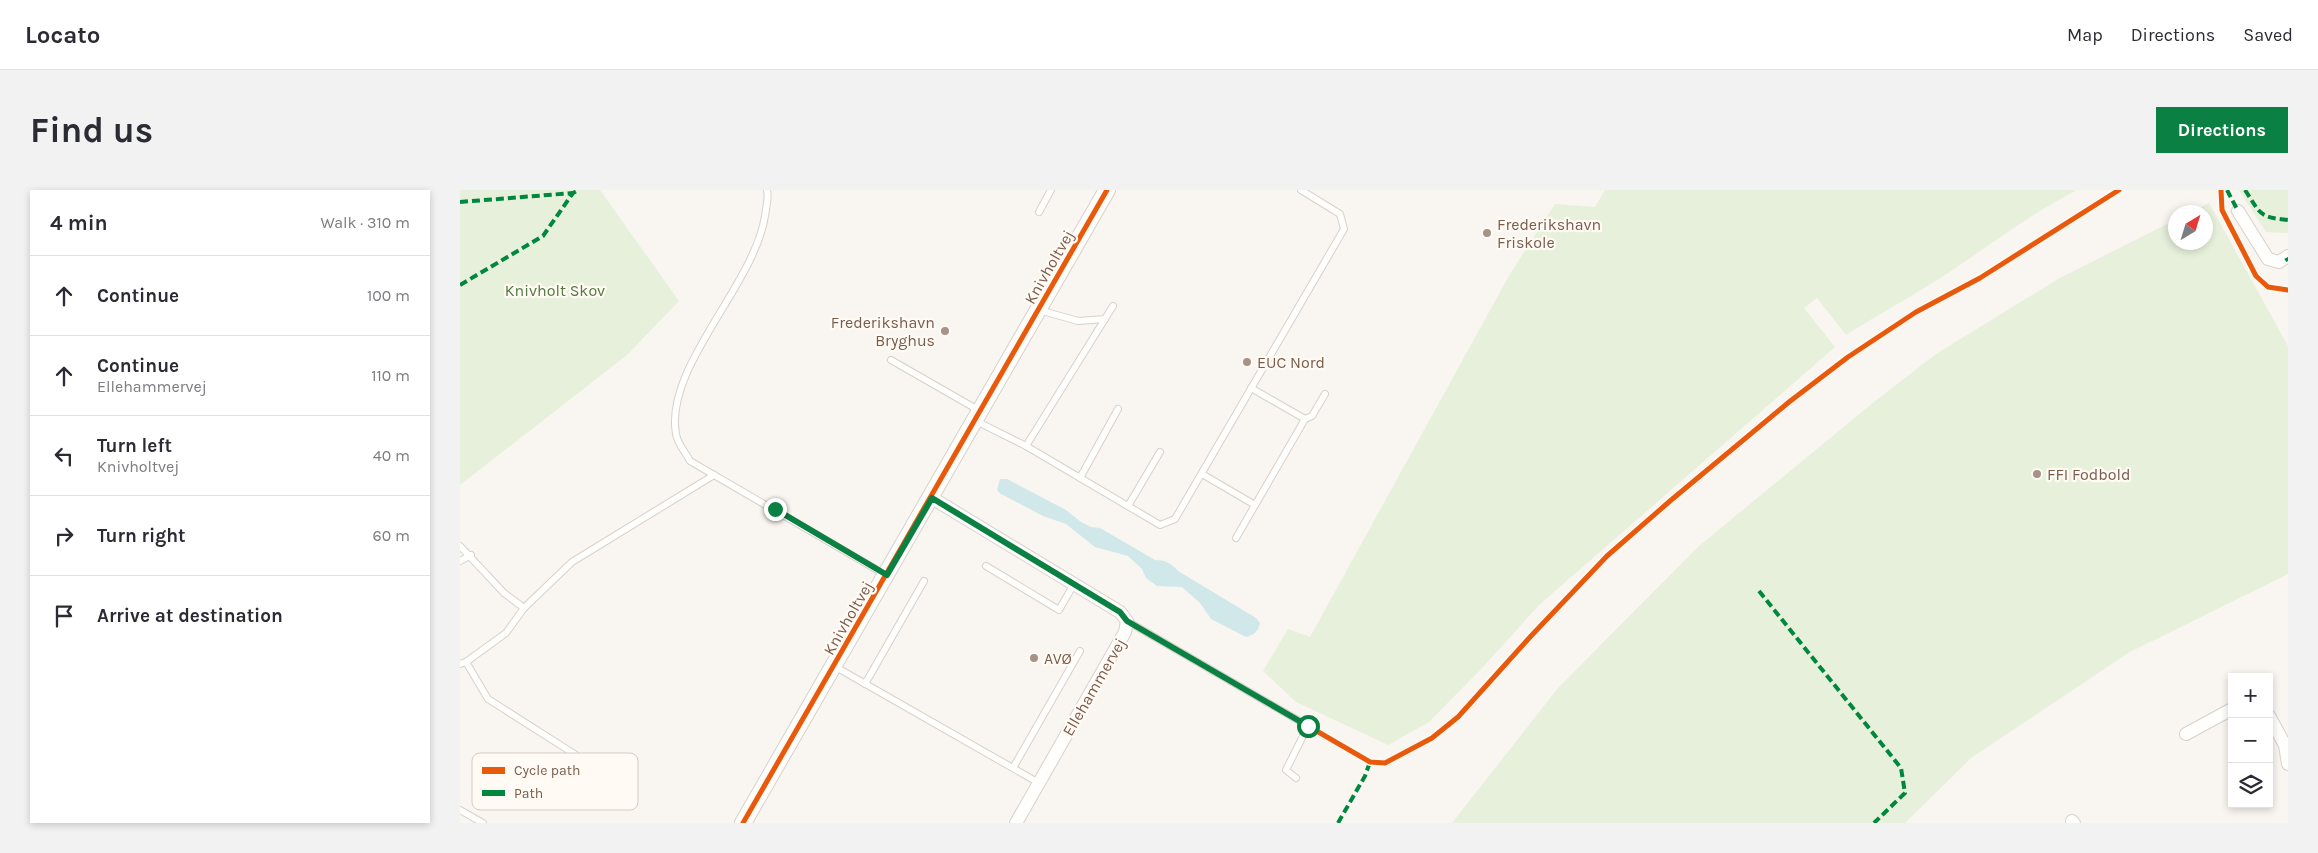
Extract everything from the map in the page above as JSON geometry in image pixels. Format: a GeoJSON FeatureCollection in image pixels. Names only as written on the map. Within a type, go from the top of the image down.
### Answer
{"type":"FeatureCollection","features":[{"type":"Feature","properties":{"kind":"street","name":"Knivholtvej"},"geometry":{"type":"LineString","coordinates":[[743,823],[932,498],[1107,190]]}},
{"type":"Feature","properties":{"kind":"street"},"geometry":{"type":"LineString","coordinates":[[2238,211],[2268,259],[2280,262],[2288,256]]}},
{"type":"Feature","properties":{"kind":"street","name":"Ellehammervej"},"geometry":{"type":"LineString","coordinates":[[932,498],[1120,612],[1127,621],[1125,632],[1016,823]]}},
{"type":"Feature","properties":{"kind":"street"},"geometry":{"type":"LineString","coordinates":[[2186,734],[2228,711]]}},
{"type":"Feature","properties":{"kind":"street"},"geometry":{"type":"LineString","coordinates":[[2270,718],[2285,745],[2288,764]]}},
{"type":"Feature","properties":{"kind":"lane"},"geometry":{"type":"LineString","coordinates":[[767,190],[764,222],[757,246],[684,378],[675,406],[676,435],[690,460],[887,575]]}},
{"type":"Feature","properties":{"kind":"lane"},"geometry":{"type":"LineString","coordinates":[[1039,212],[1051,190]]}},
{"type":"Feature","properties":{"kind":"lane"},"geometry":{"type":"LineString","coordinates":[[891,360],[1026,446],[1160,524],[1175,519],[1344,229],[1340,214],[1301,190]]}},
{"type":"Feature","properties":{"kind":"lane"},"geometry":{"type":"LineString","coordinates":[[1026,446],[1113,306]]}},
{"type":"Feature","properties":{"kind":"lane"},"geometry":{"type":"LineString","coordinates":[[1039,310],[1078,321],[1105,319]]}},
{"type":"Feature","properties":{"kind":"lane"},"geometry":{"type":"LineString","coordinates":[[1251,388],[1305,420]]}},
{"type":"Feature","properties":{"kind":"lane"},"geometry":{"type":"LineString","coordinates":[[1236,538],[1305,420],[1312,416],[1326,394]]}},
{"type":"Feature","properties":{"kind":"lane"},"geometry":{"type":"LineString","coordinates":[[1080,478],[1118,410]]}},
{"type":"Feature","properties":{"kind":"lane"},"geometry":{"type":"LineString","coordinates":[[1128,506],[1160,452]]}},
{"type":"Feature","properties":{"kind":"lane"},"geometry":{"type":"LineString","coordinates":[[1202,474],[1255,505]]}},
{"type":"Feature","properties":{"kind":"lane"},"geometry":{"type":"LineString","coordinates":[[573,753],[488,699],[463,663],[506,633],[524,608],[572,562],[714,475]]}},
{"type":"Feature","properties":{"kind":"lane"},"geometry":{"type":"LineString","coordinates":[[460,546],[471,555],[504,593],[524,608]]}},
{"type":"Feature","properties":{"kind":"lane"},"geometry":{"type":"LineString","coordinates":[[460,561],[471,555]]}},
{"type":"Feature","properties":{"kind":"lane"},"geometry":{"type":"LineString","coordinates":[[986,566],[1059,610],[1074,584]]}},
{"type":"Feature","properties":{"kind":"lane"},"geometry":{"type":"LineString","coordinates":[[865,684],[924,581]]}},
{"type":"Feature","properties":{"kind":"lane"},"geometry":{"type":"LineString","coordinates":[[1127,621],[1308,726],[1286,770],[1296,778]]}},
{"type":"Feature","properties":{"kind":"lane"},"geometry":{"type":"LineString","coordinates":[[1012,768],[1080,651]]}},
{"type":"Feature","properties":{"kind":"lane"},"geometry":{"type":"LineString","coordinates":[[834,666],[1039,783]]}},
{"type":"Feature","properties":{"kind":"lane"},"geometry":{"type":"LineString","coordinates":[[460,810],[482,823]]}},
{"type":"Feature","properties":{"kind":"green space","name":"Knivholt Skov"},"geometry":{"type":"Polygon","coordinates":[[[460,190],[600,190],[679,301],[627,355],[460,485],[460,190]]]}},
{"type":"Feature","properties":{"kind":"green space"},"geometry":{"type":"Polygon","coordinates":[[[1605,190],[2077,190],[2028,218],[1938,279],[1846,335],[1817,298],[1804,308],[1835,347],[1539,605],[1483,667],[1429,722],[1388,745],[1296,702],[1263,671],[1288,629],[1310,637],[1510,274],[1555,204],[1595,207],[1605,190]]]}},
{"type":"Feature","properties":{"kind":"green space"},"geometry":{"type":"Polygon","coordinates":[[[2239,190],[2288,190],[2288,233],[2266,232],[2239,190]]]}},
{"type":"Feature","properties":{"kind":"green space","name":"FFI Fodbold"},"geometry":{"type":"Polygon","coordinates":[[[2213,210],[2288,346],[2288,574],[2128,653],[1971,758],[1905,823],[1452,823],[1558,688],[1699,546],[1874,402],[1936,354],[2058,279],[2168,224],[2168,250],[2213,250],[2213,210]]]}},
{"type":"Feature","properties":{"kind":"water"},"geometry":{"type":"Polygon","coordinates":[[[1000,479],[1007,479],[1066,510],[1081,522],[1091,527],[1100,528],[1155,560],[1165,561],[1178,571],[1256,618],[1260,623],[1257,631],[1246,637],[1211,619],[1200,603],[1182,587],[1157,586],[1146,578],[1142,569],[1128,556],[1095,547],[1066,524],[1043,516],[1001,494],[997,490],[1000,479]]]}},
{"type":"Feature","properties":{"kind":"marked path"},"geometry":{"type":"LineString","coordinates":[[460,285],[543,236],[573,193],[579,190]]}},
{"type":"Feature","properties":{"kind":"marked path"},"geometry":{"type":"LineString","coordinates":[[2227,190],[2238,211]]}},
{"type":"Feature","properties":{"kind":"marked path"},"geometry":{"type":"LineString","coordinates":[[2245,190],[2265,216],[2288,220]]}},
{"type":"Feature","properties":{"kind":"marked path"},"geometry":{"type":"LineString","coordinates":[[460,202],[573,193]]}},
{"type":"Feature","properties":{"kind":"marked path"},"geometry":{"type":"LineString","coordinates":[[1759,591],[1901,768],[1905,793],[1874,823]]}},
{"type":"Feature","properties":{"kind":"marked path"},"geometry":{"type":"LineString","coordinates":[[1338,823],[1365,776],[1370,762]]}},
{"type":"Feature","properties":{"kind":"cycle path"},"geometry":{"type":"LineString","coordinates":[[743,823],[1107,190]]}},
{"type":"Feature","properties":{"kind":"cycle path"},"geometry":{"type":"LineString","coordinates":[[1308,726],[1370,762],[1385,763],[1432,738],[1458,717],[1607,556],[1789,402],[1848,357],[1916,312],[1980,278],[2119,190]]}},
{"type":"Feature","properties":{"kind":"cycle path"},"geometry":{"type":"LineString","coordinates":[[2221,190],[2222,210],[2256,276],[2268,287],[2288,290]]}},
{"type":"Feature","properties":{"kind":"place","name":"Frederikshavn Friskole"},"geometry":{"type":"Point","coordinates":[1487,233]}},
{"type":"Feature","properties":{"kind":"place","name":"Frederikshavn Bryghus"},"geometry":{"type":"Point","coordinates":[945,331]}},
{"type":"Feature","properties":{"kind":"place","name":"EUC Nord"},"geometry":{"type":"Point","coordinates":[1247,362]}},
{"type":"Feature","properties":{"kind":"place","name":"FFI Fodbold"},"geometry":{"type":"Point","coordinates":[2037,474]}},
{"type":"Feature","properties":{"kind":"place","name":"AVØ"},"geometry":{"type":"Point","coordinates":[1034,658]}},
{"type":"Feature","properties":{"kind":"route"},"geometry":{"type":"LineString","coordinates":[[775,509],[887,575],[932,498],[1120,612],[1127,621],[1308,726]]}}]}
